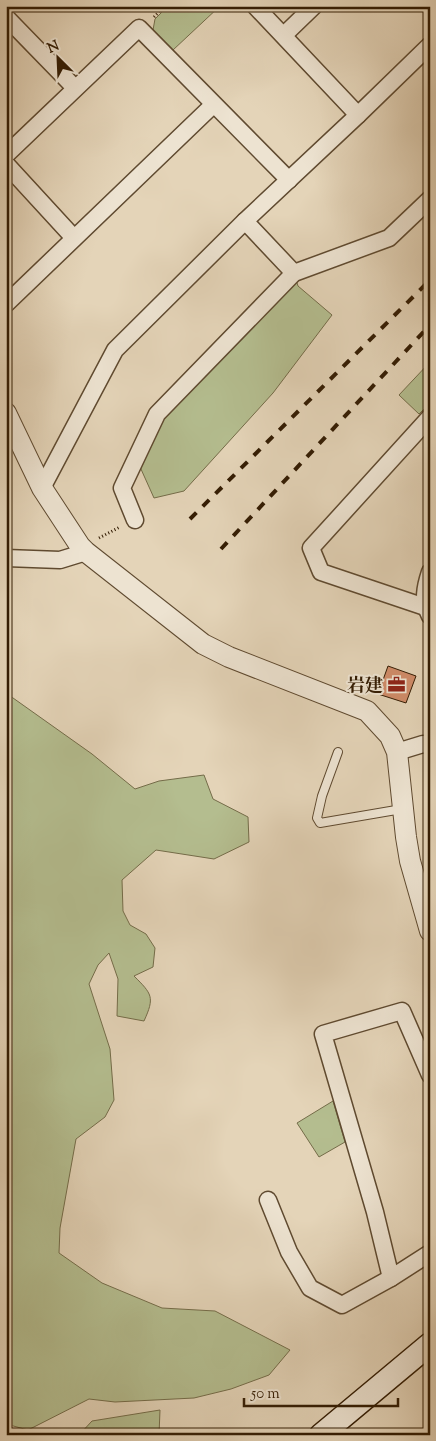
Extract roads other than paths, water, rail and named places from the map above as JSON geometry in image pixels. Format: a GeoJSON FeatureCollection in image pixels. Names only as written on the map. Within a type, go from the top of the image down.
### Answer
{"type":"FeatureCollection","features":[{"type":"Feature","properties":{"kind":"main road"},"geometry":{"type":"LineString","coordinates":[[321,1435],[430,1344]]}},
{"type":"Feature","properties":{"kind":"street"},"geometry":{"type":"LineString","coordinates":[[256,6],[358,115]]}},
{"type":"Feature","properties":{"kind":"street"},"geometry":{"type":"LineString","coordinates":[[284,35],[314,6]]}},
{"type":"Feature","properties":{"kind":"street"},"geometry":{"type":"LineString","coordinates":[[6,17],[75,88]]}},
{"type":"Feature","properties":{"kind":"street"},"geometry":{"type":"LineString","coordinates":[[6,156],[139,28],[289,180]]}},
{"type":"Feature","properties":{"kind":"street"},"geometry":{"type":"LineString","coordinates":[[42,488],[115,350],[245,221],[358,115],[430,44]]}},
{"type":"Feature","properties":{"kind":"street"},"geometry":{"type":"LineString","coordinates":[[6,304],[213,105]]}},
{"type":"Feature","properties":{"kind":"street"},"geometry":{"type":"LineString","coordinates":[[6,164],[74,238]]}},
{"type":"Feature","properties":{"kind":"street"},"geometry":{"type":"LineString","coordinates":[[135,520],[122,488],[158,414],[294,273],[389,238],[430,199]]}},
{"type":"Feature","properties":{"kind":"street"},"geometry":{"type":"LineString","coordinates":[[245,221],[294,273]]}},
{"type":"Feature","properties":{"kind":"street"},"geometry":{"type":"LineString","coordinates":[[6,413],[42,488],[83,549],[203,644],[229,657],[367,711],[390,736],[397,752],[410,861],[430,931]]}},
{"type":"Feature","properties":{"kind":"street"},"geometry":{"type":"LineString","coordinates":[[430,417],[311,548],[321,572],[428,612],[425,587],[430,572]]}},
{"type":"Feature","properties":{"kind":"street"},"geometry":{"type":"LineString","coordinates":[[6,558],[60,560],[83,549]]}},
{"type":"Feature","properties":{"kind":"street"},"geometry":{"type":"LineString","coordinates":[[397,752],[423,744],[430,745]]}},
{"type":"Feature","properties":{"kind":"street"},"geometry":{"type":"LineString","coordinates":[[391,1278],[375,1212],[323,1034],[402,1011],[430,1074]]}},
{"type":"Feature","properties":{"kind":"street"},"geometry":{"type":"LineString","coordinates":[[268,1200],[289,1252],[310,1288],[342,1305],[391,1278],[430,1253]]}},
{"type":"Feature","properties":{"kind":"lane"},"geometry":{"type":"LineString","coordinates":[[338,752],[322,796],[317,818],[320,824],[403,808]]}},
{"type":"Feature","properties":{"kind":"railway"},"geometry":{"type":"LineString","coordinates":[[190,519],[430,280]]}},
{"type":"Feature","properties":{"kind":"railway"},"geometry":{"type":"LineString","coordinates":[[221,549],[430,325]]}},
{"type":"Feature","properties":{"kind":"place","name":"岩建"},"geometry":{"type":"Point","coordinates":[397,685]}}]}
